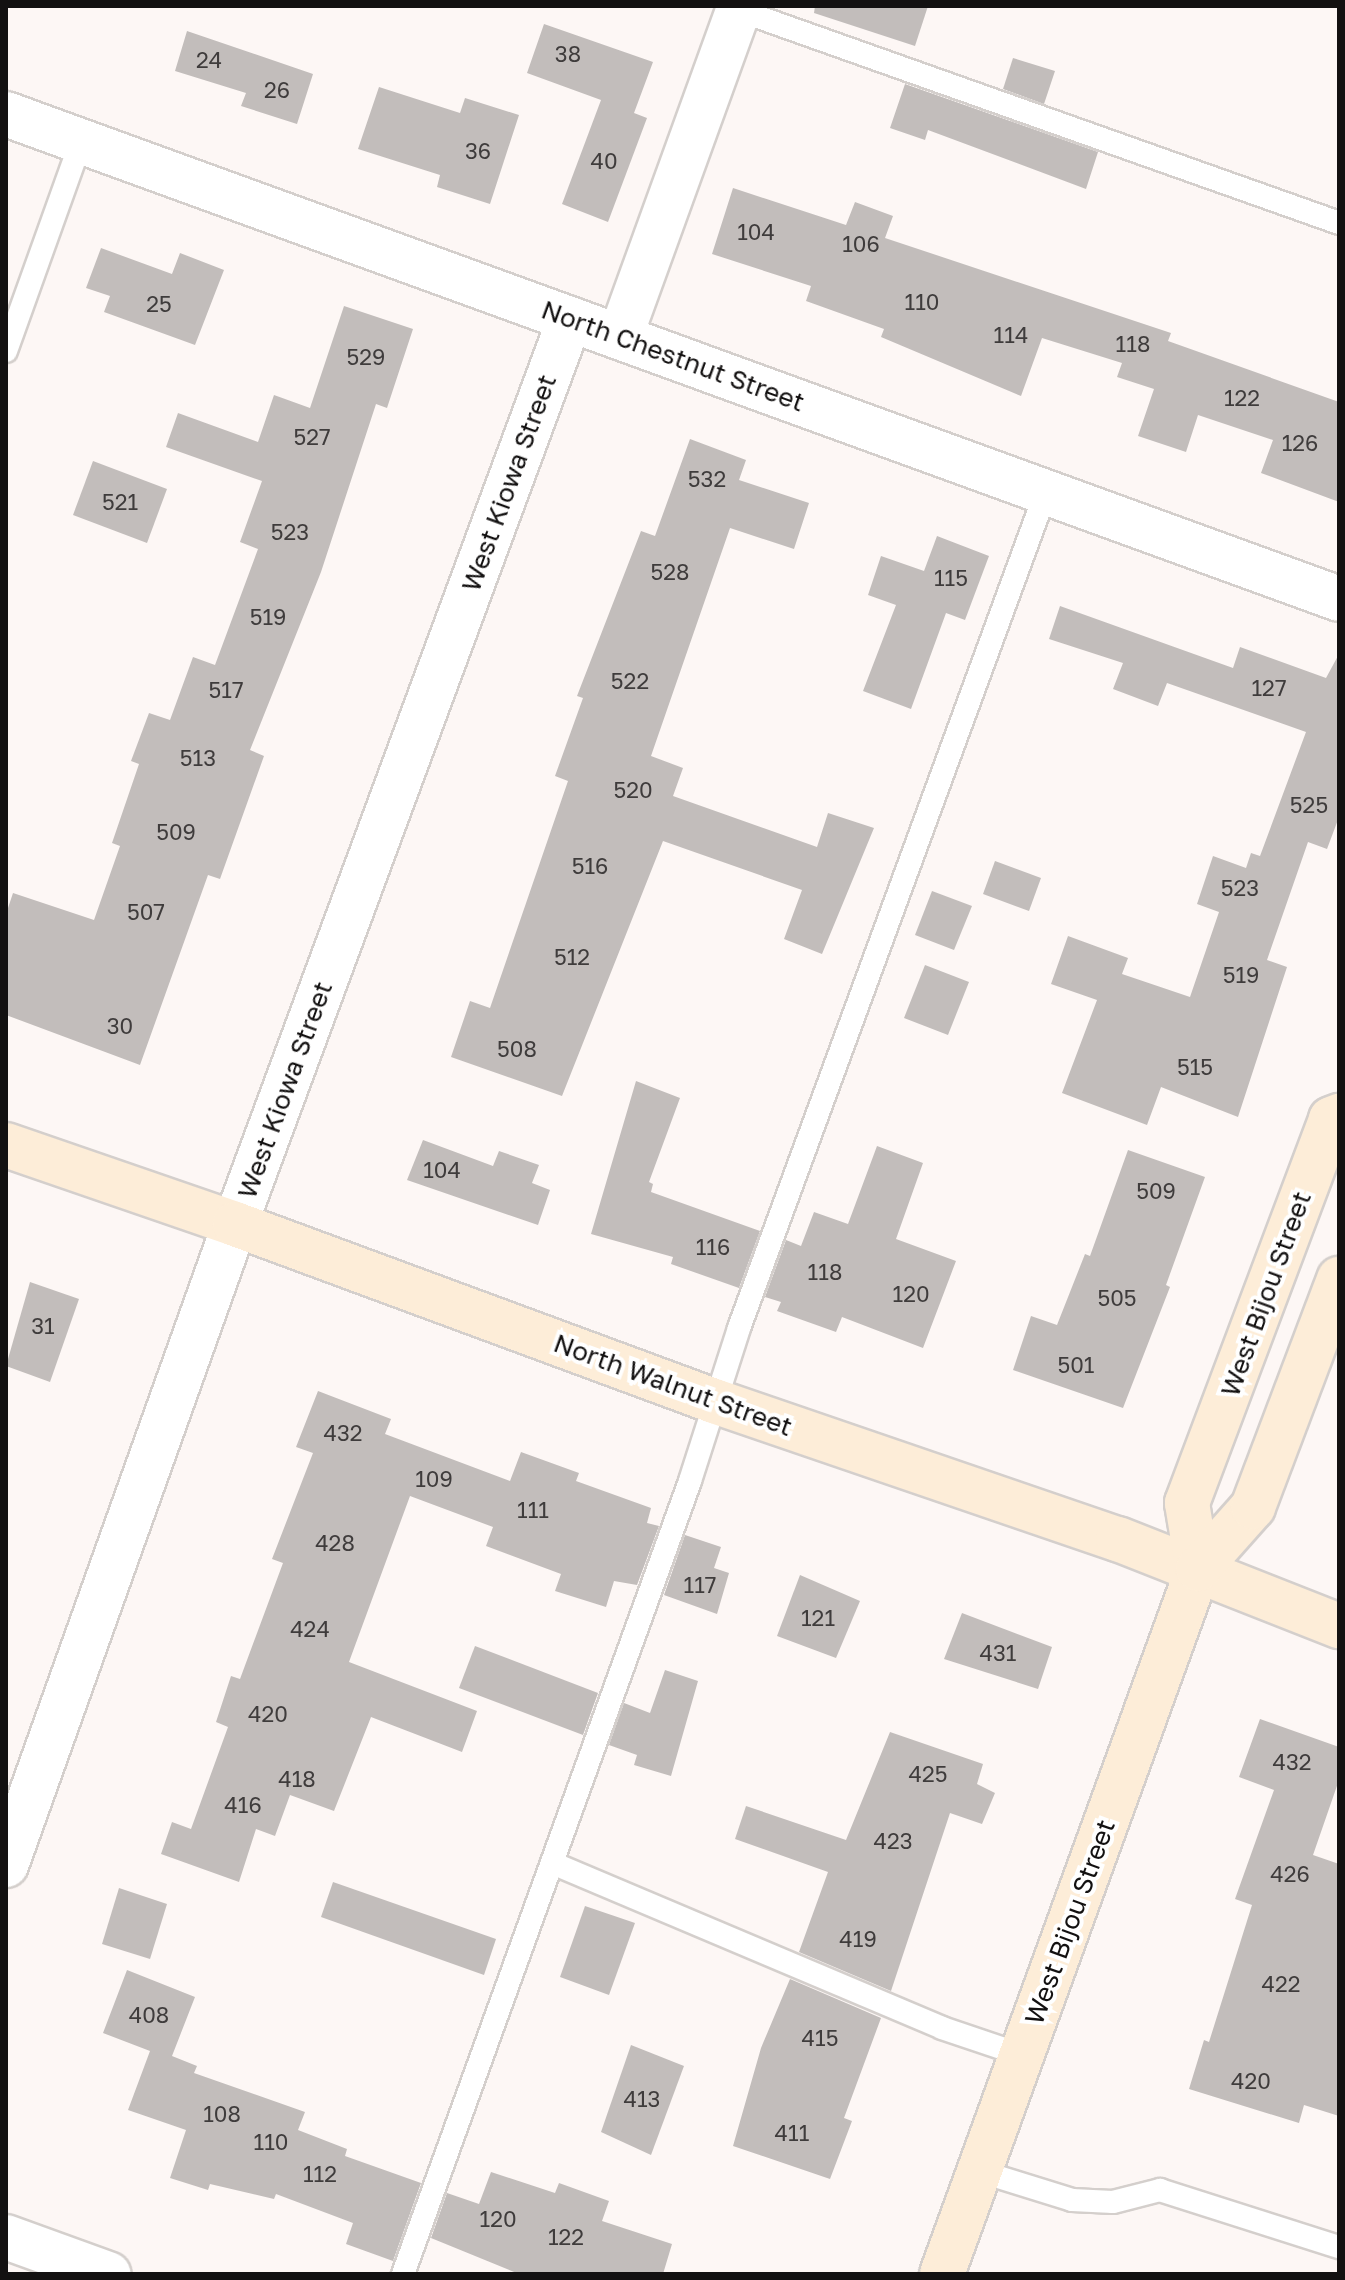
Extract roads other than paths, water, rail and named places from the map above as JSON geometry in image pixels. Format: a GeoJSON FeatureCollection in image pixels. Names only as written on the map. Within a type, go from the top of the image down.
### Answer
{"type":"FeatureCollection","features":[{"type":"Feature","properties":{"kind":"main road","name":"West Bijou Street"},"geometry":{"type":"LineString","coordinates":[[1198,1569],[1187,1503],[1331,1119],[1339,1116]]}},
{"type":"Feature","properties":{"kind":"main road","name":"North Walnut Street"},"geometry":{"type":"LineString","coordinates":[[6,1145],[235,1224],[714,1401],[1198,1569],[1339,1626]]}},
{"type":"Feature","properties":{"kind":"main road","name":"West Bijou Street"},"geometry":{"type":"LineString","coordinates":[[942,2274],[1198,1569],[1253,1507],[1339,1279]]}},
{"type":"Feature","properties":{"kind":"street"},"geometry":{"type":"LineString","coordinates":[[620,337],[735,7]]}},
{"type":"Feature","properties":{"kind":"street","name":"North Chestnut Street"},"geometry":{"type":"LineString","coordinates":[[6,114],[1339,599]]}},
{"type":"Feature","properties":{"kind":"street","name":"West Kiowa Street"},"geometry":{"type":"LineString","coordinates":[[6,1865],[235,1224],[570,319]]}},
{"type":"Feature","properties":{"kind":"street"},"geometry":{"type":"LineString","coordinates":[[6,2237],[108,2274]]}},
{"type":"Feature","properties":{"kind":"lane"},"geometry":{"type":"LineString","coordinates":[[735,7],[1339,223]]}},
{"type":"Feature","properties":{"kind":"lane"},"geometry":{"type":"LineString","coordinates":[[6,351],[81,142]]}},
{"type":"Feature","properties":{"kind":"lane"},"geometry":{"type":"LineString","coordinates":[[403,2274],[690,1481],[714,1401],[1046,492]]}},
{"type":"Feature","properties":{"kind":"lane"},"geometry":{"type":"LineString","coordinates":[[552,1863],[942,2028],[1022,2055]]}},
{"type":"Feature","properties":{"kind":"lane"},"geometry":{"type":"LineString","coordinates":[[979,2171],[1072,2200],[1113,2202],[1160,2190],[1339,2247]]}}]}
